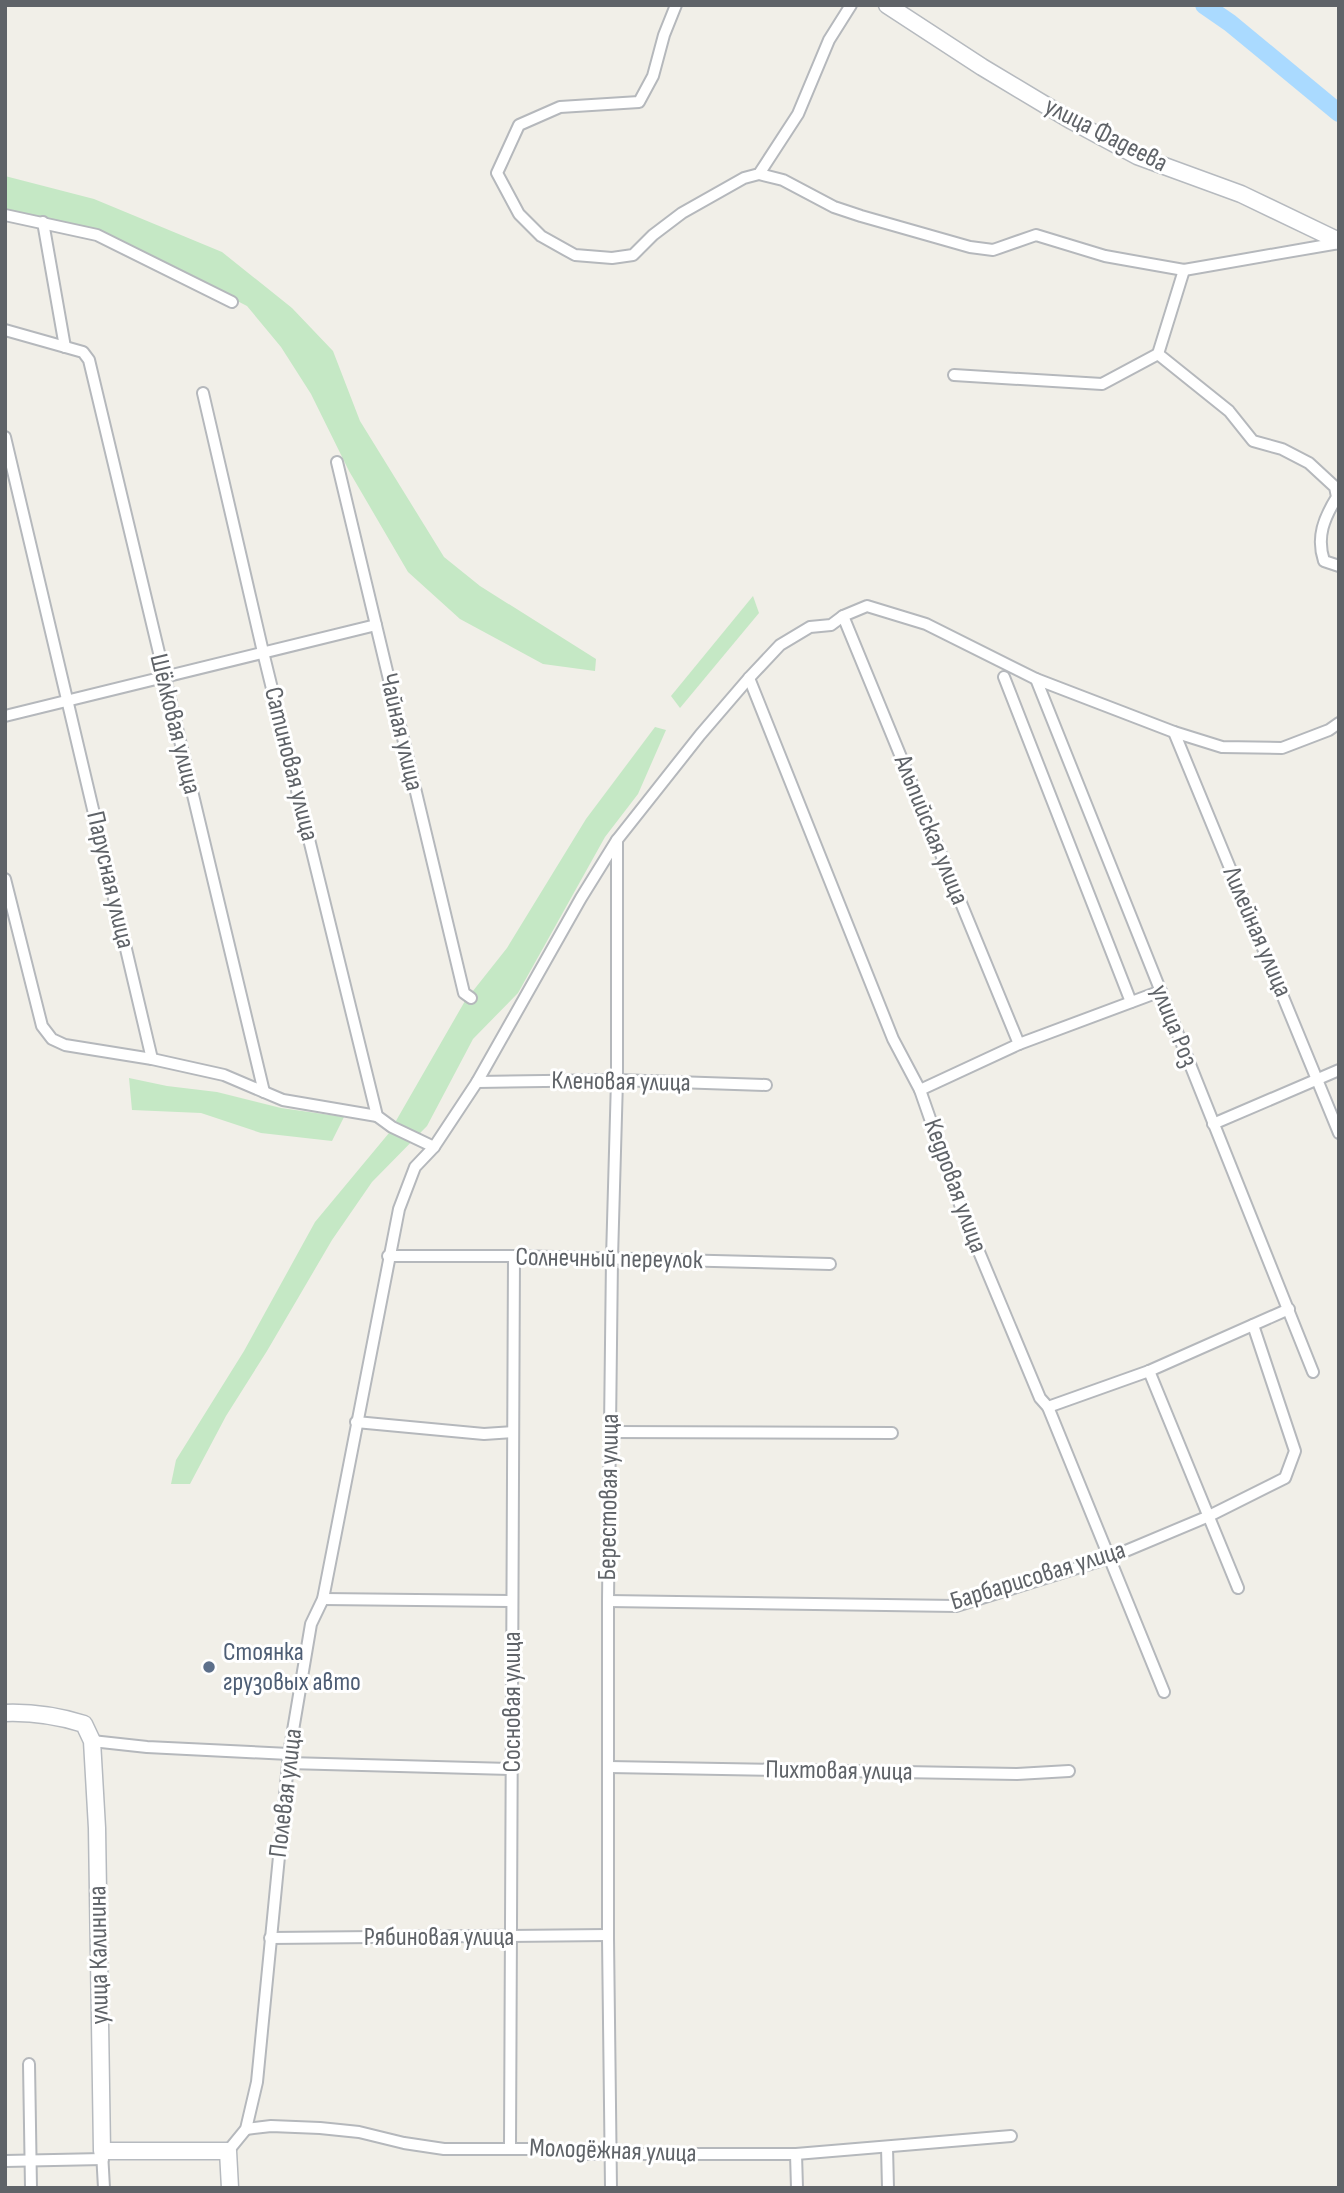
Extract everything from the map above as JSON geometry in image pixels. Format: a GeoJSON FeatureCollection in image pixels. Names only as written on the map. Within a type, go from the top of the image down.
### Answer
{"type":"FeatureCollection","features":[{"type":"Feature","properties":{"kind":"street"},"geometry":{"type":"LineString","coordinates":[[676,5],[664,35],[653,76],[639,102],[560,107],[519,125],[497,173],[519,214],[541,236],[575,255],[612,258],[633,255],[681,213],[744,178],[758,174],[783,180],[834,206],[970,247],[993,250],[1036,235],[1105,256],[1184,270],[1339,242]]}},
{"type":"Feature","properties":{"kind":"street"},"geometry":{"type":"LineString","coordinates":[[758,174],[798,114],[829,40],[851,5]]}},
{"type":"Feature","properties":{"kind":"street","name":"улица Фадеева"},"geometry":{"type":"LineString","coordinates":[[887,5],[1004,81],[1137,156],[1241,194],[1339,242]]}},
{"type":"Feature","properties":{"kind":"street"},"geometry":{"type":"LineString","coordinates":[[5,215],[97,235],[232,302]]}},
{"type":"Feature","properties":{"kind":"street"},"geometry":{"type":"LineString","coordinates":[[5,330],[65,348],[43,222]]}},
{"type":"Feature","properties":{"kind":"street"},"geometry":{"type":"LineString","coordinates":[[954,375],[1102,384],[1158,354],[1184,270]]}},
{"type":"Feature","properties":{"kind":"street","name":"Шёлковая улица"},"geometry":{"type":"LineString","coordinates":[[65,348],[88,356],[264,1091]]}},
{"type":"Feature","properties":{"kind":"street"},"geometry":{"type":"LineString","coordinates":[[1158,354],[1229,411],[1253,441],[1282,449],[1309,463],[1335,487],[1336,497],[1324,519],[1319,546],[1324,561],[1339,566]]}},
{"type":"Feature","properties":{"kind":"street","name":"Сатиновая улица"},"geometry":{"type":"LineString","coordinates":[[203,393],[263,652],[377,1116]]}},
{"type":"Feature","properties":{"kind":"street","name":"Парусная улица"},"geometry":{"type":"LineString","coordinates":[[5,437],[152,1059]]}},
{"type":"Feature","properties":{"kind":"street","name":"Чайная улица"},"geometry":{"type":"LineString","coordinates":[[337,462],[464,993],[471,998]]}},
{"type":"Feature","properties":{"kind":"street","name":"Полевая улица"},"geometry":{"type":"LineString","coordinates":[[246,2129],[257,2082],[288,1759],[311,1624],[323,1599],[399,1209],[415,1167],[434,1147],[477,1082],[580,898],[617,840],[700,735],[780,645],[810,627],[831,625],[843,616],[867,606],[926,624],[1036,679],[1174,732],[1222,747],[1282,748],[1329,730],[1339,723]]}},
{"type":"Feature","properties":{"kind":"street","name":"Альпийская улица"},"geometry":{"type":"LineString","coordinates":[[843,616],[1019,1044]]}},
{"type":"Feature","properties":{"kind":"street"},"geometry":{"type":"LineString","coordinates":[[5,716],[376,625]]}},
{"type":"Feature","properties":{"kind":"street","name":"улица Роз"},"geometry":{"type":"LineString","coordinates":[[1004,677],[1131,1002]]}},
{"type":"Feature","properties":{"kind":"street","name":"Кедровая улица"},"geometry":{"type":"LineString","coordinates":[[749,678],[893,1039],[920,1090],[964,1216],[1041,1398],[1048,1408],[1164,1692]]}},
{"type":"Feature","properties":{"kind":"street","name":"улица Роз"},"geometry":{"type":"LineString","coordinates":[[1036,679],[1313,1372]]}},
{"type":"Feature","properties":{"kind":"street","name":"Лилейная улица"},"geometry":{"type":"LineString","coordinates":[[1174,732],[1339,1133]]}},
{"type":"Feature","properties":{"kind":"street","name":"Берестовая улица"},"geometry":{"type":"LineString","coordinates":[[611,2188],[608,1601],[617,1080],[617,840]]}},
{"type":"Feature","properties":{"kind":"street"},"geometry":{"type":"LineString","coordinates":[[5,879],[10,915],[42,1026],[52,1039],[65,1045],[152,1059],[224,1075],[283,1100],[377,1116],[392,1127],[434,1147]]}},
{"type":"Feature","properties":{"kind":"street"},"geometry":{"type":"LineString","coordinates":[[920,1090],[1019,1044],[1161,991]]}},
{"type":"Feature","properties":{"kind":"street"},"geometry":{"type":"LineString","coordinates":[[1213,1124],[1339,1070]]}},
{"type":"Feature","properties":{"kind":"street","name":"Кленовая улица"},"geometry":{"type":"LineString","coordinates":[[477,1082],[617,1080],[766,1085]]}},
{"type":"Feature","properties":{"kind":"street","name":"Солнечный переулок"},"geometry":{"type":"LineString","coordinates":[[388,1256],[514,1256],[830,1264]]}},
{"type":"Feature","properties":{"kind":"street","name":"Сосновая улица"},"geometry":{"type":"LineString","coordinates":[[510,2148],[514,1256]]}},
{"type":"Feature","properties":{"kind":"street"},"geometry":{"type":"LineString","coordinates":[[1048,1408],[1149,1371],[1289,1309]]}},
{"type":"Feature","properties":{"kind":"street","name":"Барбарисовая улица"},"geometry":{"type":"LineString","coordinates":[[608,1601],[956,1606],[1109,1558],[1209,1516],[1285,1478],[1295,1451],[1253,1325]]}},
{"type":"Feature","properties":{"kind":"street"},"geometry":{"type":"LineString","coordinates":[[1149,1371],[1238,1588]]}},
{"type":"Feature","properties":{"kind":"street"},"geometry":{"type":"LineString","coordinates":[[356,1422],[484,1434],[512,1432]]}},
{"type":"Feature","properties":{"kind":"street"},"geometry":{"type":"LineString","coordinates":[[610,1432],[891,1433]]}},
{"type":"Feature","properties":{"kind":"street"},"geometry":{"type":"LineString","coordinates":[[323,1599],[512,1601]]}},
{"type":"Feature","properties":{"kind":"street","name":"улица Калинина"},"geometry":{"type":"LineString","coordinates":[[5,1713],[52,1715],[84,1724],[92,1741],[97,1842],[104,2188]]}},
{"type":"Feature","properties":{"kind":"street"},"geometry":{"type":"LineString","coordinates":[[92,1741],[288,1759],[512,1769]]}},
{"type":"Feature","properties":{"kind":"street","name":"Пихтовая улица"},"geometry":{"type":"LineString","coordinates":[[609,1767],[1017,1774],[1069,1770]]}},
{"type":"Feature","properties":{"kind":"street","name":"Рябиновая улица"},"geometry":{"type":"LineString","coordinates":[[270,1938],[608,1935]]}},
{"type":"Feature","properties":{"kind":"street"},"geometry":{"type":"LineString","coordinates":[[29,2064],[31,2188]]}},
{"type":"Feature","properties":{"kind":"street","name":"Молодёжная улица"},"geometry":{"type":"LineString","coordinates":[[246,2129],[271,2126],[320,2128],[359,2132],[444,2149],[510,2148],[611,2154],[796,2154],[1011,2136]]}},
{"type":"Feature","properties":{"kind":"street"},"geometry":{"type":"LineString","coordinates":[[230,2188],[228,2151],[246,2129]]}},
{"type":"Feature","properties":{"kind":"street"},"geometry":{"type":"LineString","coordinates":[[887,2147],[888,2188]]}},
{"type":"Feature","properties":{"kind":"street"},"geometry":{"type":"LineString","coordinates":[[5,2161],[228,2151]]}},
{"type":"Feature","properties":{"kind":"street"},"geometry":{"type":"LineString","coordinates":[[796,2154],[797,2188]]}},
{"type":"Feature","properties":{"kind":"green space"},"geometry":{"type":"Polygon","coordinates":[[[5,176],[94,199],[222,252],[292,308],[333,351],[360,421],[444,557],[480,586],[596,659],[595,671],[543,664],[460,619],[408,572],[349,471],[311,394],[281,347],[247,306],[115,238],[67,223],[5,209],[5,176]]]}},
{"type":"Feature","properties":{"kind":"green space"},"geometry":{"type":"Polygon","coordinates":[[[753,596],[759,613],[680,708],[671,696],[753,596]]]}},
{"type":"Feature","properties":{"kind":"green space"},"geometry":{"type":"Polygon","coordinates":[[[655,727],[666,730],[638,794],[605,837],[518,993],[473,1039],[427,1126],[372,1182],[332,1240],[226,1416],[190,1484],[171,1484],[176,1460],[244,1351],[315,1222],[389,1133],[465,1001],[507,948],[586,819],[655,727]]]}},
{"type":"Feature","properties":{"kind":"green space"},"geometry":{"type":"Polygon","coordinates":[[[129,1078],[217,1092],[281,1108],[344,1117],[332,1141],[261,1133],[201,1113],[132,1110],[129,1078]]]}},
{"type":"Feature","properties":{"kind":"waterway"},"geometry":{"type":"LineString","coordinates":[[1204,5],[1230,23],[1339,113]]}},
{"type":"Feature","properties":{"kind":"place","name":"Стоянка грузовых авто"},"geometry":{"type":"Point","coordinates":[209,1667]}}]}
